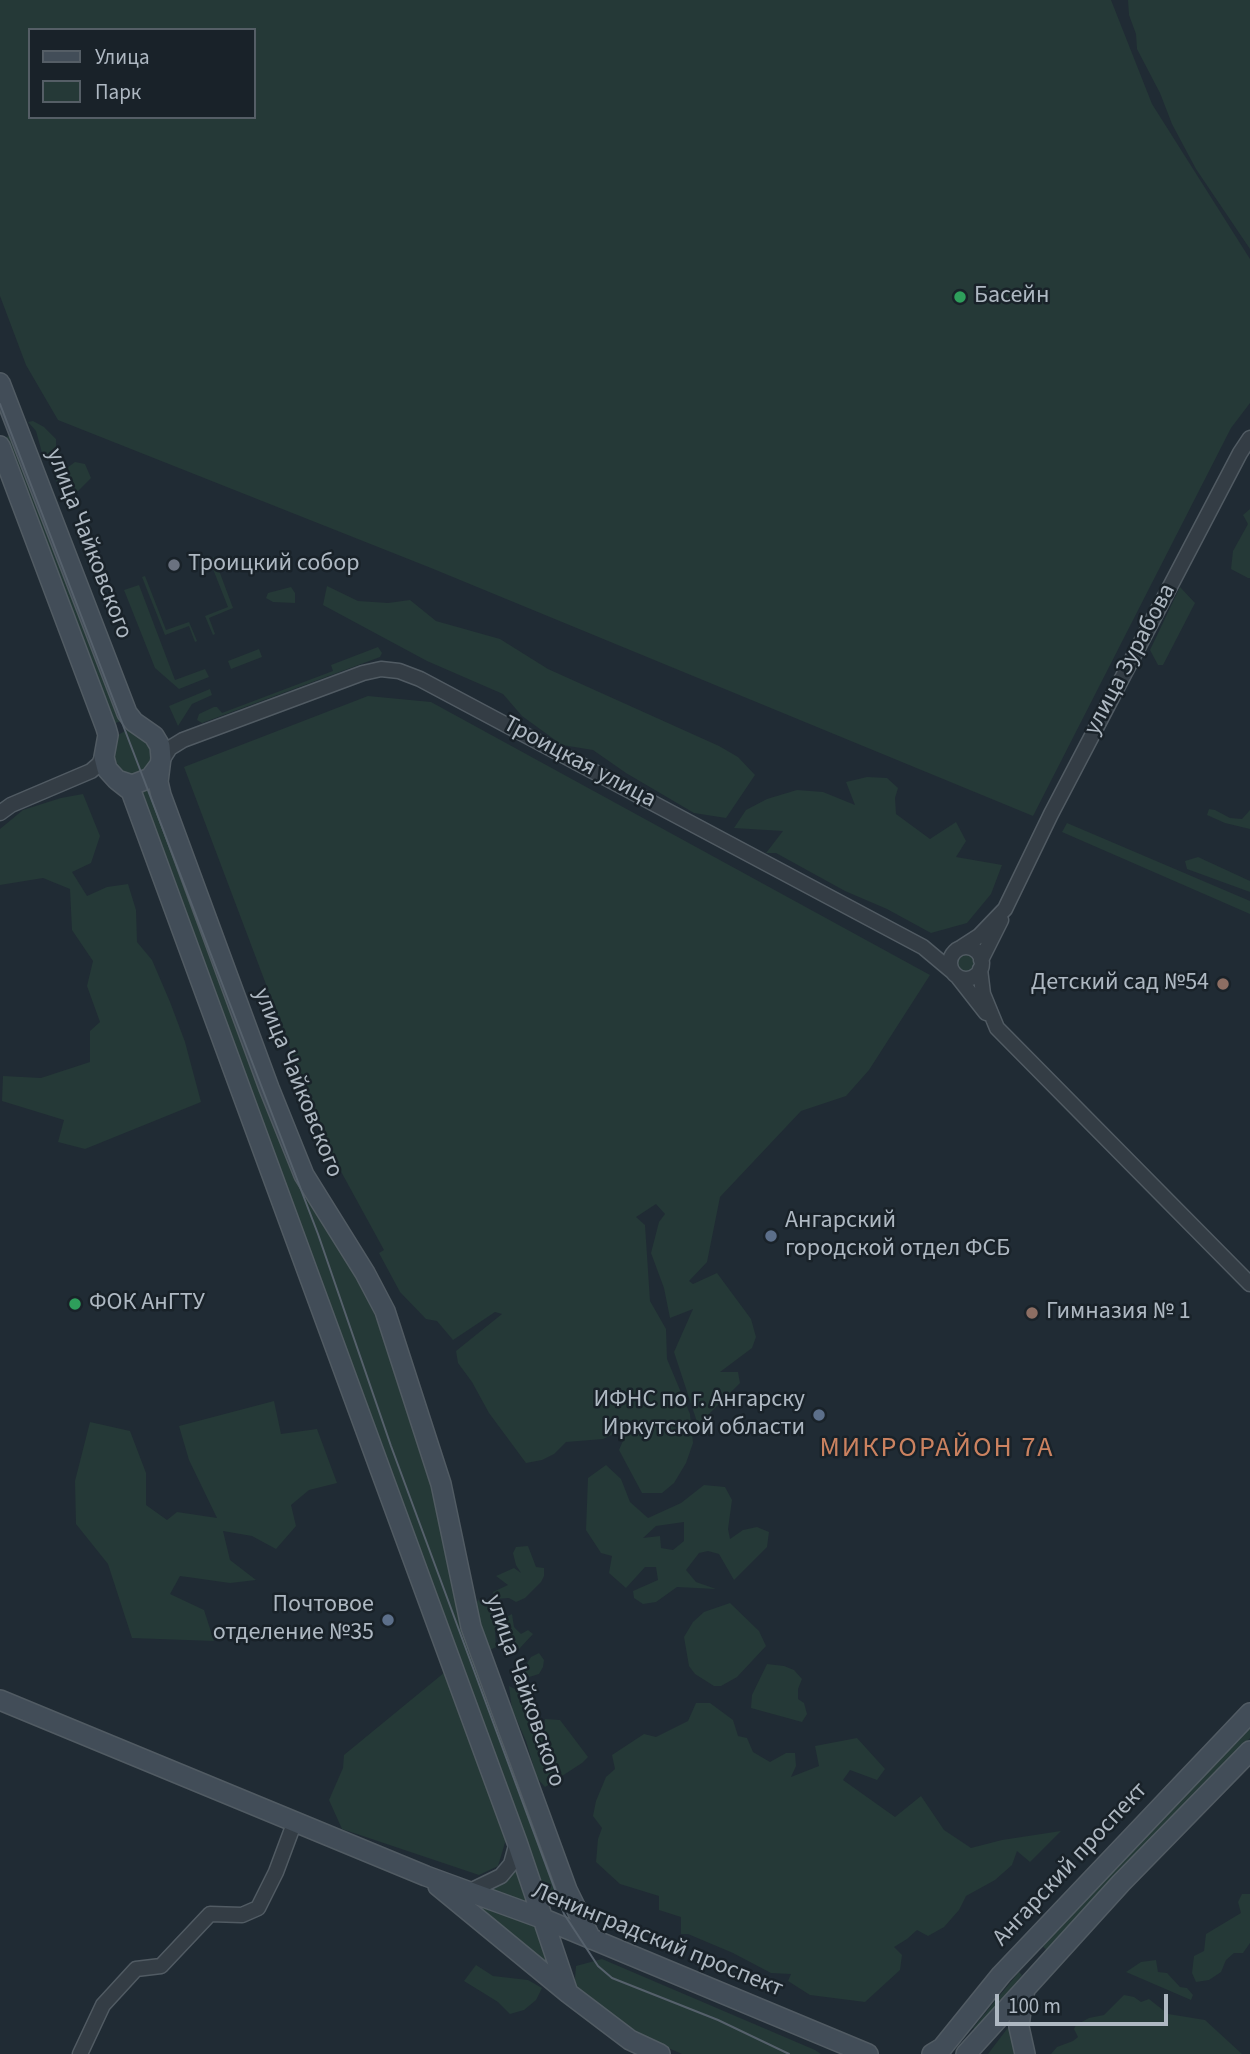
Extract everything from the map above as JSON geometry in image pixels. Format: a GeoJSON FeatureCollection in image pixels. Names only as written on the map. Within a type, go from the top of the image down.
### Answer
{"type":"FeatureCollection","features":[{"type":"Feature","properties":{"kind":"main road","name":"улица Чайковского"},"geometry":{"type":"LineString","coordinates":[[1,388],[125,709],[134,722],[149,732],[160,746],[158,786],[161,795],[269,1088],[304,1175],[365,1273],[385,1311],[441,1484],[471,1627],[567,1890],[591,1939]]}},
{"type":"Feature","properties":{"kind":"main road","name":"улица Чайковского"},"geometry":{"type":"LineString","coordinates":[[0,446],[105,742]]}},
{"type":"Feature","properties":{"kind":"main road"},"geometry":{"type":"LineString","coordinates":[[149,732],[137,727],[125,728],[115,733],[105,742],[107,769],[131,791],[517,1842],[568,1993]]}},
{"type":"Feature","properties":{"kind":"main road"},"geometry":{"type":"LineString","coordinates":[[123,782],[147,781],[160,764]]}},
{"type":"Feature","properties":{"kind":"main road","name":"Ленинградский проспект"},"geometry":{"type":"LineString","coordinates":[[0,1700],[426,1876],[544,1919],[868,2054]]}},
{"type":"Feature","properties":{"kind":"main road","name":"Ангарский проспект"},"geometry":{"type":"LineString","coordinates":[[932,2054],[942,2048],[1001,1975],[1250,1713]]}},
{"type":"Feature","properties":{"kind":"main road","name":"Ангарский проспект"},"geometry":{"type":"LineString","coordinates":[[966,2054],[1121,1883],[1250,1751]]}},
{"type":"Feature","properties":{"kind":"main road","name":"Ленинградский проспект"},"geometry":{"type":"LineString","coordinates":[[426,1876],[568,1993],[630,2040],[660,2054]]}},
{"type":"Feature","properties":{"kind":"main road"},"geometry":{"type":"LineString","coordinates":[[1030,1944],[1048,1962]]}},
{"type":"Feature","properties":{"kind":"main road"},"geometry":{"type":"LineString","coordinates":[[1025,2054],[1019,2017],[1027,1985]]}},
{"type":"Feature","properties":{"kind":"street","name":"улица Зурабова"},"geometry":{"type":"LineString","coordinates":[[1005,909],[1051,814],[1250,438]]}},
{"type":"Feature","properties":{"kind":"street","name":"Троицкая улица"},"geometry":{"type":"LineString","coordinates":[[183,740],[363,673],[382,669],[399,671],[432,686],[923,947],[955,974],[997,1028]]}},
{"type":"Feature","properties":{"kind":"street"},"geometry":{"type":"LineString","coordinates":[[149,732],[166,739],[183,740]]}},
{"type":"Feature","properties":{"kind":"street"},"geometry":{"type":"LineString","coordinates":[[160,764],[170,748],[183,740]]}},
{"type":"Feature","properties":{"kind":"street"},"geometry":{"type":"LineString","coordinates":[[0,813],[10,805],[83,776],[98,765],[105,742]]}},
{"type":"Feature","properties":{"kind":"street"},"geometry":{"type":"LineString","coordinates":[[83,776],[102,775],[123,782]]}},
{"type":"Feature","properties":{"kind":"street"},"geometry":{"type":"LineString","coordinates":[[1005,909],[981,965],[970,978],[955,974],[950,962],[960,948],[979,936],[1005,909]]}},
{"type":"Feature","properties":{"kind":"street"},"geometry":{"type":"LineString","coordinates":[[923,947],[974,949],[981,965],[982,990],[997,1028],[1250,1284]]}},
{"type":"Feature","properties":{"kind":"street"},"geometry":{"type":"LineString","coordinates":[[80,2054],[103,2005],[136,1969],[161,1966],[210,1914],[242,1915],[258,1908],[276,1872],[295,1821]]}},
{"type":"Feature","properties":{"kind":"street"},"geometry":{"type":"LineString","coordinates":[[468,1892],[502,1876],[510,1864],[517,1842]]}},
{"type":"Feature","properties":{"kind":"green space"},"geometry":{"type":"Polygon","coordinates":[[[0,0],[1111,0],[1152,104],[1250,259],[1250,403],[1231,428],[1033,816],[431,568],[58,420],[26,365],[0,296],[0,0]]]}},
{"type":"Feature","properties":{"kind":"green space"},"geometry":{"type":"Polygon","coordinates":[[[1128,0],[1250,0],[1250,249],[1196,169],[1172,124],[1160,93],[1137,49],[1128,0]]]}},
{"type":"Feature","properties":{"kind":"green space"},"geometry":{"type":"Polygon","coordinates":[[[33,421],[56,439],[56,450],[51,458],[44,460],[36,431],[28,422],[33,421]]]}},
{"type":"Feature","properties":{"kind":"green space"},"geometry":{"type":"Polygon","coordinates":[[[15,434],[124,720],[113,724],[6,437],[15,434]]]}},
{"type":"Feature","properties":{"kind":"green space"},"geometry":{"type":"Polygon","coordinates":[[[75,462],[85,464],[91,478],[78,491],[62,487],[56,481],[56,469],[67,468],[75,462]]]}},
{"type":"Feature","properties":{"kind":"green space"},"geometry":{"type":"Polygon","coordinates":[[[1250,509],[1248,578],[1231,569],[1233,551],[1248,524],[1243,515],[1250,509]]]}},
{"type":"Feature","properties":{"kind":"green space"},"geometry":{"type":"Polygon","coordinates":[[[77,518],[87,524],[92,558],[86,558],[77,518]]]}},
{"type":"Feature","properties":{"kind":"green space"},"geometry":{"type":"Polygon","coordinates":[[[214,557],[233,608],[209,618],[215,634],[213,635],[205,616],[228,607],[209,559],[214,557]]]}},
{"type":"Feature","properties":{"kind":"green space"},"geometry":{"type":"Polygon","coordinates":[[[145,576],[166,630],[189,622],[197,641],[195,642],[189,626],[165,635],[142,577],[145,576]]]}},
{"type":"Feature","properties":{"kind":"green space"},"geometry":{"type":"Polygon","coordinates":[[[139,585],[175,680],[205,669],[209,677],[179,689],[155,668],[124,590],[139,585]]]}},
{"type":"Feature","properties":{"kind":"green space"},"geometry":{"type":"Polygon","coordinates":[[[327,586],[358,601],[388,603],[410,600],[436,621],[500,639],[548,669],[719,746],[738,757],[755,775],[726,818],[694,813],[593,750],[562,745],[522,716],[503,694],[427,661],[323,605],[327,586]]]}},
{"type":"Feature","properties":{"kind":"green space"},"geometry":{"type":"Polygon","coordinates":[[[291,587],[295,593],[295,603],[273,602],[266,598],[268,593],[291,587]]]}},
{"type":"Feature","properties":{"kind":"green space"},"geometry":{"type":"Polygon","coordinates":[[[1180,587],[1195,603],[1163,665],[1158,665],[1150,650],[1180,587]]]}},
{"type":"Feature","properties":{"kind":"green space"},"geometry":{"type":"Polygon","coordinates":[[[378,647],[382,653],[380,657],[202,723],[197,720],[199,714],[214,707],[222,713],[333,671],[331,665],[378,647]]]}},
{"type":"Feature","properties":{"kind":"green space"},"geometry":{"type":"Polygon","coordinates":[[[259,649],[262,657],[231,669],[228,661],[259,649]]]}},
{"type":"Feature","properties":{"kind":"green space"},"geometry":{"type":"Polygon","coordinates":[[[210,689],[212,695],[192,704],[178,726],[169,706],[210,689]]]}},
{"type":"Feature","properties":{"kind":"green space"},"geometry":{"type":"Polygon","coordinates":[[[368,696],[431,702],[930,975],[869,1070],[846,1096],[801,1111],[720,1197],[707,1262],[689,1281],[693,1284],[717,1273],[751,1319],[756,1337],[752,1348],[720,1372],[738,1372],[740,1383],[698,1425],[674,1352],[693,1309],[670,1318],[664,1288],[651,1253],[659,1222],[665,1214],[656,1204],[636,1217],[645,1225],[650,1301],[666,1329],[667,1359],[690,1414],[693,1443],[686,1463],[674,1483],[662,1493],[642,1493],[619,1450],[629,1427],[603,1439],[566,1442],[554,1454],[526,1463],[489,1413],[458,1363],[456,1351],[502,1314],[495,1312],[453,1340],[437,1321],[426,1319],[400,1292],[379,1253],[384,1250],[327,1146],[184,767],[368,696]]]}},
{"type":"Feature","properties":{"kind":"green space"},"geometry":{"type":"Polygon","coordinates":[[[127,730],[136,730],[153,741],[152,773],[117,777],[111,770],[116,736],[127,730]]]}},
{"type":"Feature","properties":{"kind":"green space"},"geometry":{"type":"Polygon","coordinates":[[[867,777],[887,778],[898,788],[895,798],[896,814],[930,839],[956,822],[966,841],[956,857],[1002,865],[991,894],[967,923],[931,933],[887,909],[845,891],[776,853],[766,853],[783,831],[734,828],[746,810],[767,799],[797,790],[823,792],[855,805],[846,782],[867,777]]]}},
{"type":"Feature","properties":{"kind":"green space"},"geometry":{"type":"Polygon","coordinates":[[[152,787],[299,1179],[369,1300],[387,1347],[426,1455],[562,1899],[545,1904],[139,792],[152,787]]]}},
{"type":"Feature","properties":{"kind":"green space"},"geometry":{"type":"Polygon","coordinates":[[[83,794],[100,836],[91,863],[72,872],[87,896],[107,887],[128,884],[136,910],[137,942],[152,960],[170,1002],[185,1042],[201,1102],[85,1149],[58,1142],[64,1120],[2,1101],[3,1076],[41,1078],[90,1062],[90,1031],[100,1022],[87,986],[93,961],[72,930],[70,889],[43,878],[0,885],[0,829],[23,810],[83,794]]]}},
{"type":"Feature","properties":{"kind":"green space"},"geometry":{"type":"Polygon","coordinates":[[[1209,809],[1230,818],[1242,819],[1250,810],[1250,829],[1207,815],[1209,809]]]}},
{"type":"Feature","properties":{"kind":"green space"},"geometry":{"type":"Polygon","coordinates":[[[1067,823],[1250,901],[1250,914],[1062,832],[1067,823]]]}},
{"type":"Feature","properties":{"kind":"green space"},"geometry":{"type":"Polygon","coordinates":[[[1198,857],[1250,881],[1250,892],[1187,869],[1185,861],[1198,857]]]}},
{"type":"Feature","properties":{"kind":"green space"},"geometry":{"type":"Polygon","coordinates":[[[965,952],[972,955],[975,962],[972,969],[965,972],[958,969],[955,962],[958,955],[965,952]]]}},
{"type":"Feature","properties":{"kind":"green space"},"geometry":{"type":"Polygon","coordinates":[[[274,1401],[281,1434],[317,1429],[337,1483],[309,1490],[291,1505],[296,1526],[276,1549],[252,1536],[223,1531],[230,1560],[256,1580],[230,1583],[180,1576],[170,1594],[204,1610],[214,1641],[132,1638],[108,1564],[76,1524],[75,1481],[90,1422],[130,1431],[146,1473],[146,1505],[167,1520],[177,1512],[217,1518],[189,1460],[179,1426],[274,1401]]]}},
{"type":"Feature","properties":{"kind":"green space"},"geometry":{"type":"Polygon","coordinates":[[[606,1465],[621,1479],[630,1502],[648,1518],[681,1503],[704,1485],[725,1487],[732,1500],[728,1529],[730,1539],[743,1530],[757,1527],[769,1532],[767,1547],[734,1580],[719,1554],[708,1551],[699,1553],[686,1570],[696,1582],[716,1589],[677,1587],[656,1602],[643,1604],[634,1598],[633,1591],[658,1580],[656,1567],[645,1567],[626,1588],[609,1573],[612,1556],[601,1553],[586,1530],[588,1478],[606,1465]],[[684,1522],[656,1526],[643,1538],[660,1536],[661,1548],[673,1550],[684,1541],[684,1522]]]}},
{"type":"Feature","properties":{"kind":"green space"},"geometry":{"type":"Polygon","coordinates":[[[528,1546],[536,1567],[544,1568],[541,1582],[525,1598],[516,1602],[509,1598],[494,1599],[493,1592],[508,1585],[496,1576],[514,1568],[521,1573],[513,1553],[516,1547],[528,1546]]]}},
{"type":"Feature","properties":{"kind":"green space"},"geometry":{"type":"Polygon","coordinates":[[[479,1599],[494,1612],[496,1622],[512,1614],[514,1627],[521,1634],[528,1630],[533,1634],[519,1649],[509,1639],[503,1625],[495,1631],[496,1647],[488,1651],[482,1642],[475,1604],[479,1599]]]}},
{"type":"Feature","properties":{"kind":"green space"},"geometry":{"type":"Polygon","coordinates":[[[730,1603],[759,1631],[766,1646],[737,1677],[721,1686],[714,1686],[695,1674],[689,1666],[684,1637],[693,1622],[704,1612],[730,1603]]]}},
{"type":"Feature","properties":{"kind":"green space"},"geometry":{"type":"Polygon","coordinates":[[[539,1653],[544,1660],[543,1667],[539,1674],[529,1677],[522,1671],[531,1657],[539,1653]]]}},
{"type":"Feature","properties":{"kind":"green space"},"geometry":{"type":"Polygon","coordinates":[[[767,1664],[794,1670],[802,1679],[798,1699],[804,1703],[807,1714],[802,1722],[751,1708],[752,1695],[767,1664]]]}},
{"type":"Feature","properties":{"kind":"green space"},"geometry":{"type":"Polygon","coordinates":[[[445,1672],[507,1836],[498,1866],[479,1875],[342,1829],[329,1800],[343,1768],[344,1755],[445,1672]]]}},
{"type":"Feature","properties":{"kind":"green space"},"geometry":{"type":"Polygon","coordinates":[[[509,1686],[521,1692],[531,1718],[543,1734],[545,1719],[560,1720],[588,1757],[545,1787],[537,1778],[526,1741],[512,1709],[509,1686]]]}},
{"type":"Feature","properties":{"kind":"green space"},"geometry":{"type":"Polygon","coordinates":[[[696,1703],[710,1703],[733,1720],[738,1736],[747,1738],[753,1752],[770,1762],[786,1753],[795,1753],[796,1766],[791,1777],[819,1766],[815,1746],[857,1738],[885,1769],[877,1780],[850,1770],[843,1780],[895,1817],[921,1796],[944,1830],[971,1848],[1002,1840],[1061,1831],[1030,1862],[1017,1851],[1012,1865],[995,1880],[966,1896],[959,1910],[944,1927],[928,1936],[917,1930],[894,1947],[902,1955],[900,1970],[865,2002],[810,1995],[788,1981],[791,1974],[771,1973],[733,1953],[688,1934],[681,1934],[681,1917],[659,1910],[659,1896],[620,1884],[596,1862],[602,1828],[593,1816],[606,1777],[615,1769],[612,1755],[644,1734],[656,1737],[688,1721],[696,1703]]]}},
{"type":"Feature","properties":{"kind":"green space"},"geometry":{"type":"Polygon","coordinates":[[[1250,1727],[1250,1738],[1047,1951],[1040,1943],[1250,1727]]]}},
{"type":"Feature","properties":{"kind":"green space"},"geometry":{"type":"Polygon","coordinates":[[[517,1865],[533,1908],[488,1893],[507,1880],[517,1865]]]}},
{"type":"Feature","properties":{"kind":"green space"},"geometry":{"type":"Polygon","coordinates":[[[1242,1894],[1250,1894],[1250,1943],[1243,1953],[1234,1953],[1226,1960],[1221,1972],[1209,1980],[1196,1982],[1192,1973],[1194,1956],[1204,1951],[1206,1934],[1241,1913],[1238,1902],[1242,1894]]]}},
{"type":"Feature","properties":{"kind":"green space"},"geometry":{"type":"Polygon","coordinates":[[[458,1895],[538,1925],[556,1977],[458,1895]]]}},
{"type":"Feature","properties":{"kind":"green space"},"geometry":{"type":"Polygon","coordinates":[[[602,1959],[821,2054],[682,2054],[650,2040],[574,1991],[576,1966],[602,1959]]]}},
{"type":"Feature","properties":{"kind":"green space"},"geometry":{"type":"Polygon","coordinates":[[[1156,1960],[1158,1972],[1167,1973],[1180,1987],[1187,1988],[1193,1995],[1191,2000],[1126,1972],[1141,1962],[1156,1960]]]}},
{"type":"Feature","properties":{"kind":"green space"},"geometry":{"type":"Polygon","coordinates":[[[476,1965],[493,1976],[528,1980],[542,1988],[536,2000],[524,2010],[510,2014],[498,2002],[464,1981],[476,1965]]]}},
{"type":"Feature","properties":{"kind":"green space"},"geometry":{"type":"Polygon","coordinates":[[[1019,1972],[1022,1975],[977,2031],[973,2028],[1019,1972]]]}},
{"type":"Feature","properties":{"kind":"green space"},"geometry":{"type":"Polygon","coordinates":[[[1124,1995],[1141,2002],[1149,1999],[1168,2014],[1205,2020],[1242,2054],[1051,2054],[1057,2047],[1078,2037],[1074,2029],[1076,2025],[1089,2018],[1104,2015],[1124,1995]]]}},
{"type":"Feature","properties":{"kind":"green space"},"geometry":{"type":"Polygon","coordinates":[[[1010,2025],[1016,2054],[988,2054],[1010,2025]]]}},
{"type":"Feature","properties":{"kind":"tram line"},"geometry":{"type":"LineString","coordinates":[[0,404],[318,1234],[391,1446],[564,1914],[598,1966],[612,1978],[718,2020],[789,2054]]}},
{"type":"Feature","properties":{"kind":"place","name":"Басейн"},"geometry":{"type":"Point","coordinates":[960,297]}},
{"type":"Feature","properties":{"kind":"place","name":"Троицкий собор"},"geometry":{"type":"Point","coordinates":[174,565]}},
{"type":"Feature","properties":{"kind":"place","name":"Детский сад №54"},"geometry":{"type":"Point","coordinates":[1223,984]}},
{"type":"Feature","properties":{"kind":"place","name":"Ангарский городской отдел ФСБ"},"geometry":{"type":"Point","coordinates":[771,1236]}},
{"type":"Feature","properties":{"kind":"place","name":"ФОК АнГТУ"},"geometry":{"type":"Point","coordinates":[75,1304]}},
{"type":"Feature","properties":{"kind":"place","name":"Гимназия № 1"},"geometry":{"type":"Point","coordinates":[1032,1313]}},
{"type":"Feature","properties":{"kind":"place","name":"ИФНС по г. Ангарску Иркутской области"},"geometry":{"type":"Point","coordinates":[819,1415]}},
{"type":"Feature","properties":{"kind":"place","name":"Почтовое отделение №35"},"geometry":{"type":"Point","coordinates":[388,1620]}},
{"type":"Feature","properties":{"kind":"district","name":"МИКРОРАЙОН 7А"},"geometry":{"type":"Point","coordinates":[937,1450]}}]}
